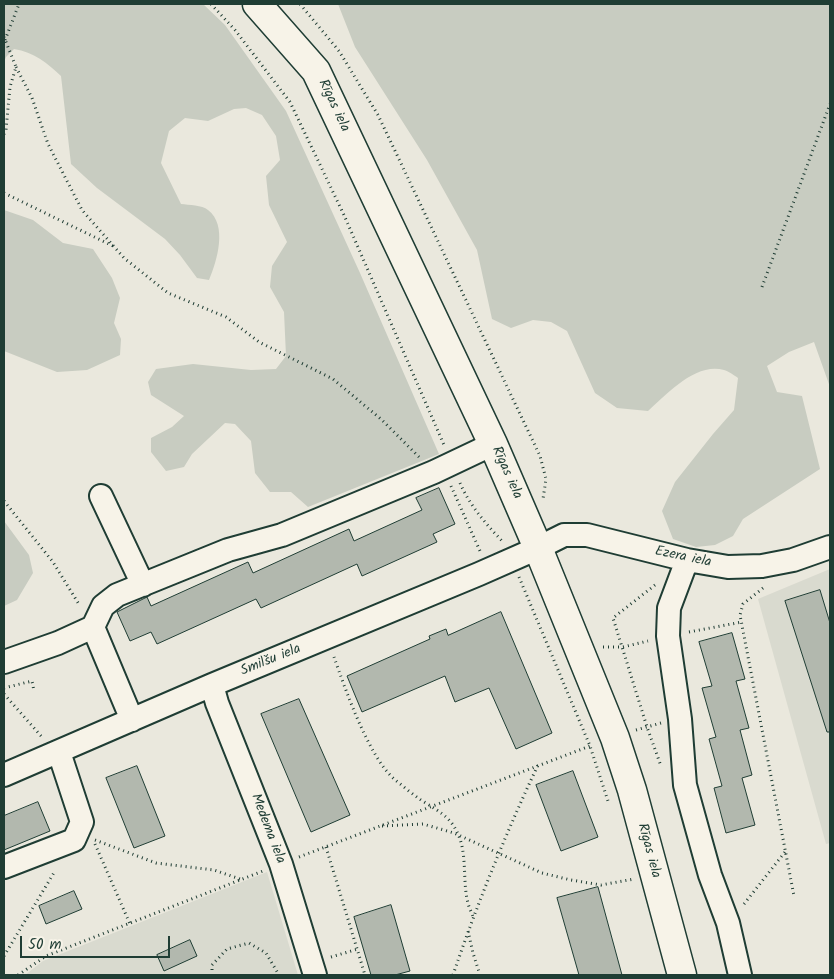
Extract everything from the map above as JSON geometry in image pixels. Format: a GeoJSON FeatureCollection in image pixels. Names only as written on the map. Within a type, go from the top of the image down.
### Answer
{"type":"FeatureCollection","features":[{"type":"Feature","properties":{"kind":"main road","name":"Rīgas iela"},"geometry":{"type":"LineString","coordinates":[[257,4],[316,72],[493,444],[535,541],[614,738],[632,790],[682,975]]}},
{"type":"Feature","properties":{"kind":"street"},"geometry":{"type":"LineString","coordinates":[[4,662],[58,643],[93,627],[103,606],[117,595],[228,550],[282,535],[443,468],[493,444]]}},
{"type":"Feature","properties":{"kind":"street"},"geometry":{"type":"LineString","coordinates":[[100,496],[143,585]]}},
{"type":"Feature","properties":{"kind":"street","name":"Ezera iela"},"geometry":{"type":"LineString","coordinates":[[535,541],[564,535],[587,535],[687,560],[728,567],[762,566],[793,560],[830,547]]}},
{"type":"Feature","properties":{"kind":"street","name":"Smilšu iela"},"geometry":{"type":"LineString","coordinates":[[4,775],[212,685],[512,560],[535,541]]}},
{"type":"Feature","properties":{"kind":"street"},"geometry":{"type":"LineString","coordinates":[[687,560],[669,608],[668,636],[680,718],[685,785],[710,875],[728,923],[740,975]]}},
{"type":"Feature","properties":{"kind":"street"},"geometry":{"type":"LineString","coordinates":[[93,627],[132,720]]}},
{"type":"Feature","properties":{"kind":"street","name":"Medema iela"},"geometry":{"type":"LineString","coordinates":[[212,685],[217,703],[280,864],[313,969]]}},
{"type":"Feature","properties":{"kind":"street"},"geometry":{"type":"LineString","coordinates":[[4,867],[74,840],[82,822],[55,753]]}},
{"type":"Feature","properties":{"kind":"path"},"geometry":{"type":"LineString","coordinates":[[19,4],[4,38],[32,98],[48,144],[82,210],[115,248],[124,258],[168,293],[226,317],[259,342],[333,379],[443,468],[484,522],[505,545],[590,746],[611,810]]}},
{"type":"Feature","properties":{"kind":"path"},"geometry":{"type":"LineString","coordinates":[[211,4],[235,30],[290,102],[344,215],[443,468],[489,570]]}},
{"type":"Feature","properties":{"kind":"path"},"geometry":{"type":"LineString","coordinates":[[300,4],[339,51],[378,116],[540,456],[546,479],[535,541]]}},
{"type":"Feature","properties":{"kind":"path"},"geometry":{"type":"LineString","coordinates":[[4,134],[10,87],[16,67]]}},
{"type":"Feature","properties":{"kind":"path"},"geometry":{"type":"LineString","coordinates":[[762,287],[830,104]]}},
{"type":"Feature","properties":{"kind":"path"},"geometry":{"type":"LineString","coordinates":[[4,192],[115,248]]}},
{"type":"Feature","properties":{"kind":"path"},"geometry":{"type":"LineString","coordinates":[[4,501],[53,562],[93,627]]}},
{"type":"Feature","properties":{"kind":"path"},"geometry":{"type":"LineString","coordinates":[[765,587],[743,604],[740,614],[794,896]]}},
{"type":"Feature","properties":{"kind":"path"},"geometry":{"type":"LineString","coordinates":[[328,638],[345,688],[374,754],[393,778],[433,806],[450,821],[459,836],[464,862],[467,902],[474,917]]}},
{"type":"Feature","properties":{"kind":"path"},"geometry":{"type":"LineString","coordinates":[[4,688],[32,681],[34,691]]}},
{"type":"Feature","properties":{"kind":"path"},"geometry":{"type":"LineString","coordinates":[[4,694],[55,753]]}},
{"type":"Feature","properties":{"kind":"path"},"geometry":{"type":"LineString","coordinates":[[453,975],[468,931],[499,854],[538,765]]}},
{"type":"Feature","properties":{"kind":"path"},"geometry":{"type":"LineString","coordinates":[[379,826],[423,824],[459,836],[542,872],[571,880],[601,885],[634,879]]}},
{"type":"Feature","properties":{"kind":"path"},"geometry":{"type":"LineString","coordinates":[[130,924],[92,838],[156,863],[214,870],[241,879]]}},
{"type":"Feature","properties":{"kind":"path"},"geometry":{"type":"LineString","coordinates":[[4,956],[74,840]]}},
{"type":"Feature","properties":{"kind":"path"},"geometry":{"type":"LineString","coordinates":[[326,846],[365,975]]}},
{"type":"Feature","properties":{"kind":"path"},"geometry":{"type":"LineString","coordinates":[[728,923],[786,852]]}},
{"type":"Feature","properties":{"kind":"path"},"geometry":{"type":"LineString","coordinates":[[632,872],[636,886]]}},
{"type":"Feature","properties":{"kind":"path"},"geometry":{"type":"LineString","coordinates":[[468,931],[480,975]]}},
{"type":"Feature","properties":{"kind":"path"},"geometry":{"type":"LineString","coordinates":[[212,975],[212,965],[227,949],[249,943],[266,953],[279,975]]}},
{"type":"Feature","properties":{"kind":"path"},"geometry":{"type":"LineString","coordinates":[[313,969],[358,949]]}},
{"type":"Feature","properties":{"kind":"shaded area"},"geometry":{"type":"Polygon","coordinates":[[[4,4],[203,4],[225,25],[286,111],[360,273],[439,454],[308,507],[291,492],[270,492],[255,473],[251,441],[235,424],[225,423],[192,454],[184,467],[166,471],[151,452],[151,438],[172,427],[184,416],[151,395],[148,382],[156,369],[193,364],[251,370],[276,369],[286,356],[284,312],[270,287],[272,266],[287,242],[269,205],[266,176],[280,160],[276,136],[262,115],[246,108],[234,109],[208,121],[185,118],[169,131],[161,163],[181,204],[205,208],[214,217],[218,225],[219,244],[209,280],[197,278],[165,239],[97,188],[71,164],[61,76],[40,59],[21,50],[14,49],[4,62],[4,4]]]}},
{"type":"Feature","properties":{"kind":"shaded area"},"geometry":{"type":"Polygon","coordinates":[[[338,4],[830,4],[830,387],[814,342],[789,352],[767,366],[777,392],[802,396],[820,469],[743,519],[733,536],[715,545],[696,547],[673,539],[662,511],[675,482],[734,410],[738,378],[724,370],[713,369],[703,371],[673,388],[648,411],[617,408],[595,393],[567,331],[551,322],[533,320],[511,328],[492,319],[477,250],[427,160],[355,47],[338,4]]]}},
{"type":"Feature","properties":{"kind":"shaded area"},"geometry":{"type":"Polygon","coordinates":[[[4,210],[33,220],[63,243],[93,249],[112,278],[120,298],[114,323],[121,339],[120,355],[87,370],[57,372],[4,351],[4,210]]]}},
{"type":"Feature","properties":{"kind":"shaded area"},"geometry":{"type":"Polygon","coordinates":[[[4,521],[29,555],[33,573],[17,600],[4,606],[4,521]]]}},
{"type":"Feature","properties":{"kind":"shaded area"},"geometry":{"type":"Polygon","coordinates":[[[830,569],[830,843],[826,844],[758,599],[830,569]]]}},
{"type":"Feature","properties":{"kind":"shaded area"},"geometry":{"type":"Polygon","coordinates":[[[267,872],[298,975],[25,975],[43,961],[267,872]]]}},
{"type":"Feature","properties":{"kind":"building"},"geometry":{"type":"Polygon","coordinates":[[[439,488],[455,524],[433,534],[437,542],[362,576],[357,564],[261,608],[256,599],[157,644],[151,632],[130,641],[117,612],[147,597],[151,606],[248,562],[253,573],[349,529],[354,541],[422,510],[416,498],[439,488]]]}},
{"type":"Feature","properties":{"kind":"building"},"geometry":{"type":"Polygon","coordinates":[[[820,590],[830,623],[830,732],[827,732],[785,601],[820,590]]]}},
{"type":"Feature","properties":{"kind":"building"},"geometry":{"type":"Polygon","coordinates":[[[501,612],[552,733],[516,749],[489,688],[455,702],[445,676],[362,712],[347,676],[430,639],[429,636],[446,629],[448,635],[501,612]]]}},
{"type":"Feature","properties":{"kind":"building"},"geometry":{"type":"Polygon","coordinates":[[[732,633],[745,679],[736,681],[749,728],[740,730],[752,775],[742,778],[755,825],[726,833],[714,788],[722,786],[709,739],[716,737],[702,688],[712,686],[699,642],[732,633]]]}},
{"type":"Feature","properties":{"kind":"building"},"geometry":{"type":"Polygon","coordinates":[[[299,699],[350,815],[311,832],[261,714],[299,699]]]}},
{"type":"Feature","properties":{"kind":"building"},"geometry":{"type":"Polygon","coordinates":[[[137,766],[165,836],[134,848],[106,778],[137,766]]]}},
{"type":"Feature","properties":{"kind":"building"},"geometry":{"type":"Polygon","coordinates":[[[573,771],[598,837],[561,851],[536,785],[573,771]]]}},
{"type":"Feature","properties":{"kind":"building"},"geometry":{"type":"Polygon","coordinates":[[[38,802],[50,831],[4,850],[4,816],[38,802]]]}},
{"type":"Feature","properties":{"kind":"building"},"geometry":{"type":"Polygon","coordinates":[[[598,887],[622,975],[579,975],[557,898],[598,887]]]}},
{"type":"Feature","properties":{"kind":"building"},"geometry":{"type":"Polygon","coordinates":[[[74,891],[82,909],[46,924],[39,906],[74,891]]]}},
{"type":"Feature","properties":{"kind":"building"},"geometry":{"type":"Polygon","coordinates":[[[391,905],[410,971],[395,975],[371,975],[354,917],[391,905]]]}},
{"type":"Feature","properties":{"kind":"building"},"geometry":{"type":"Polygon","coordinates":[[[190,940],[197,956],[164,971],[157,955],[190,940]]]}}]}
